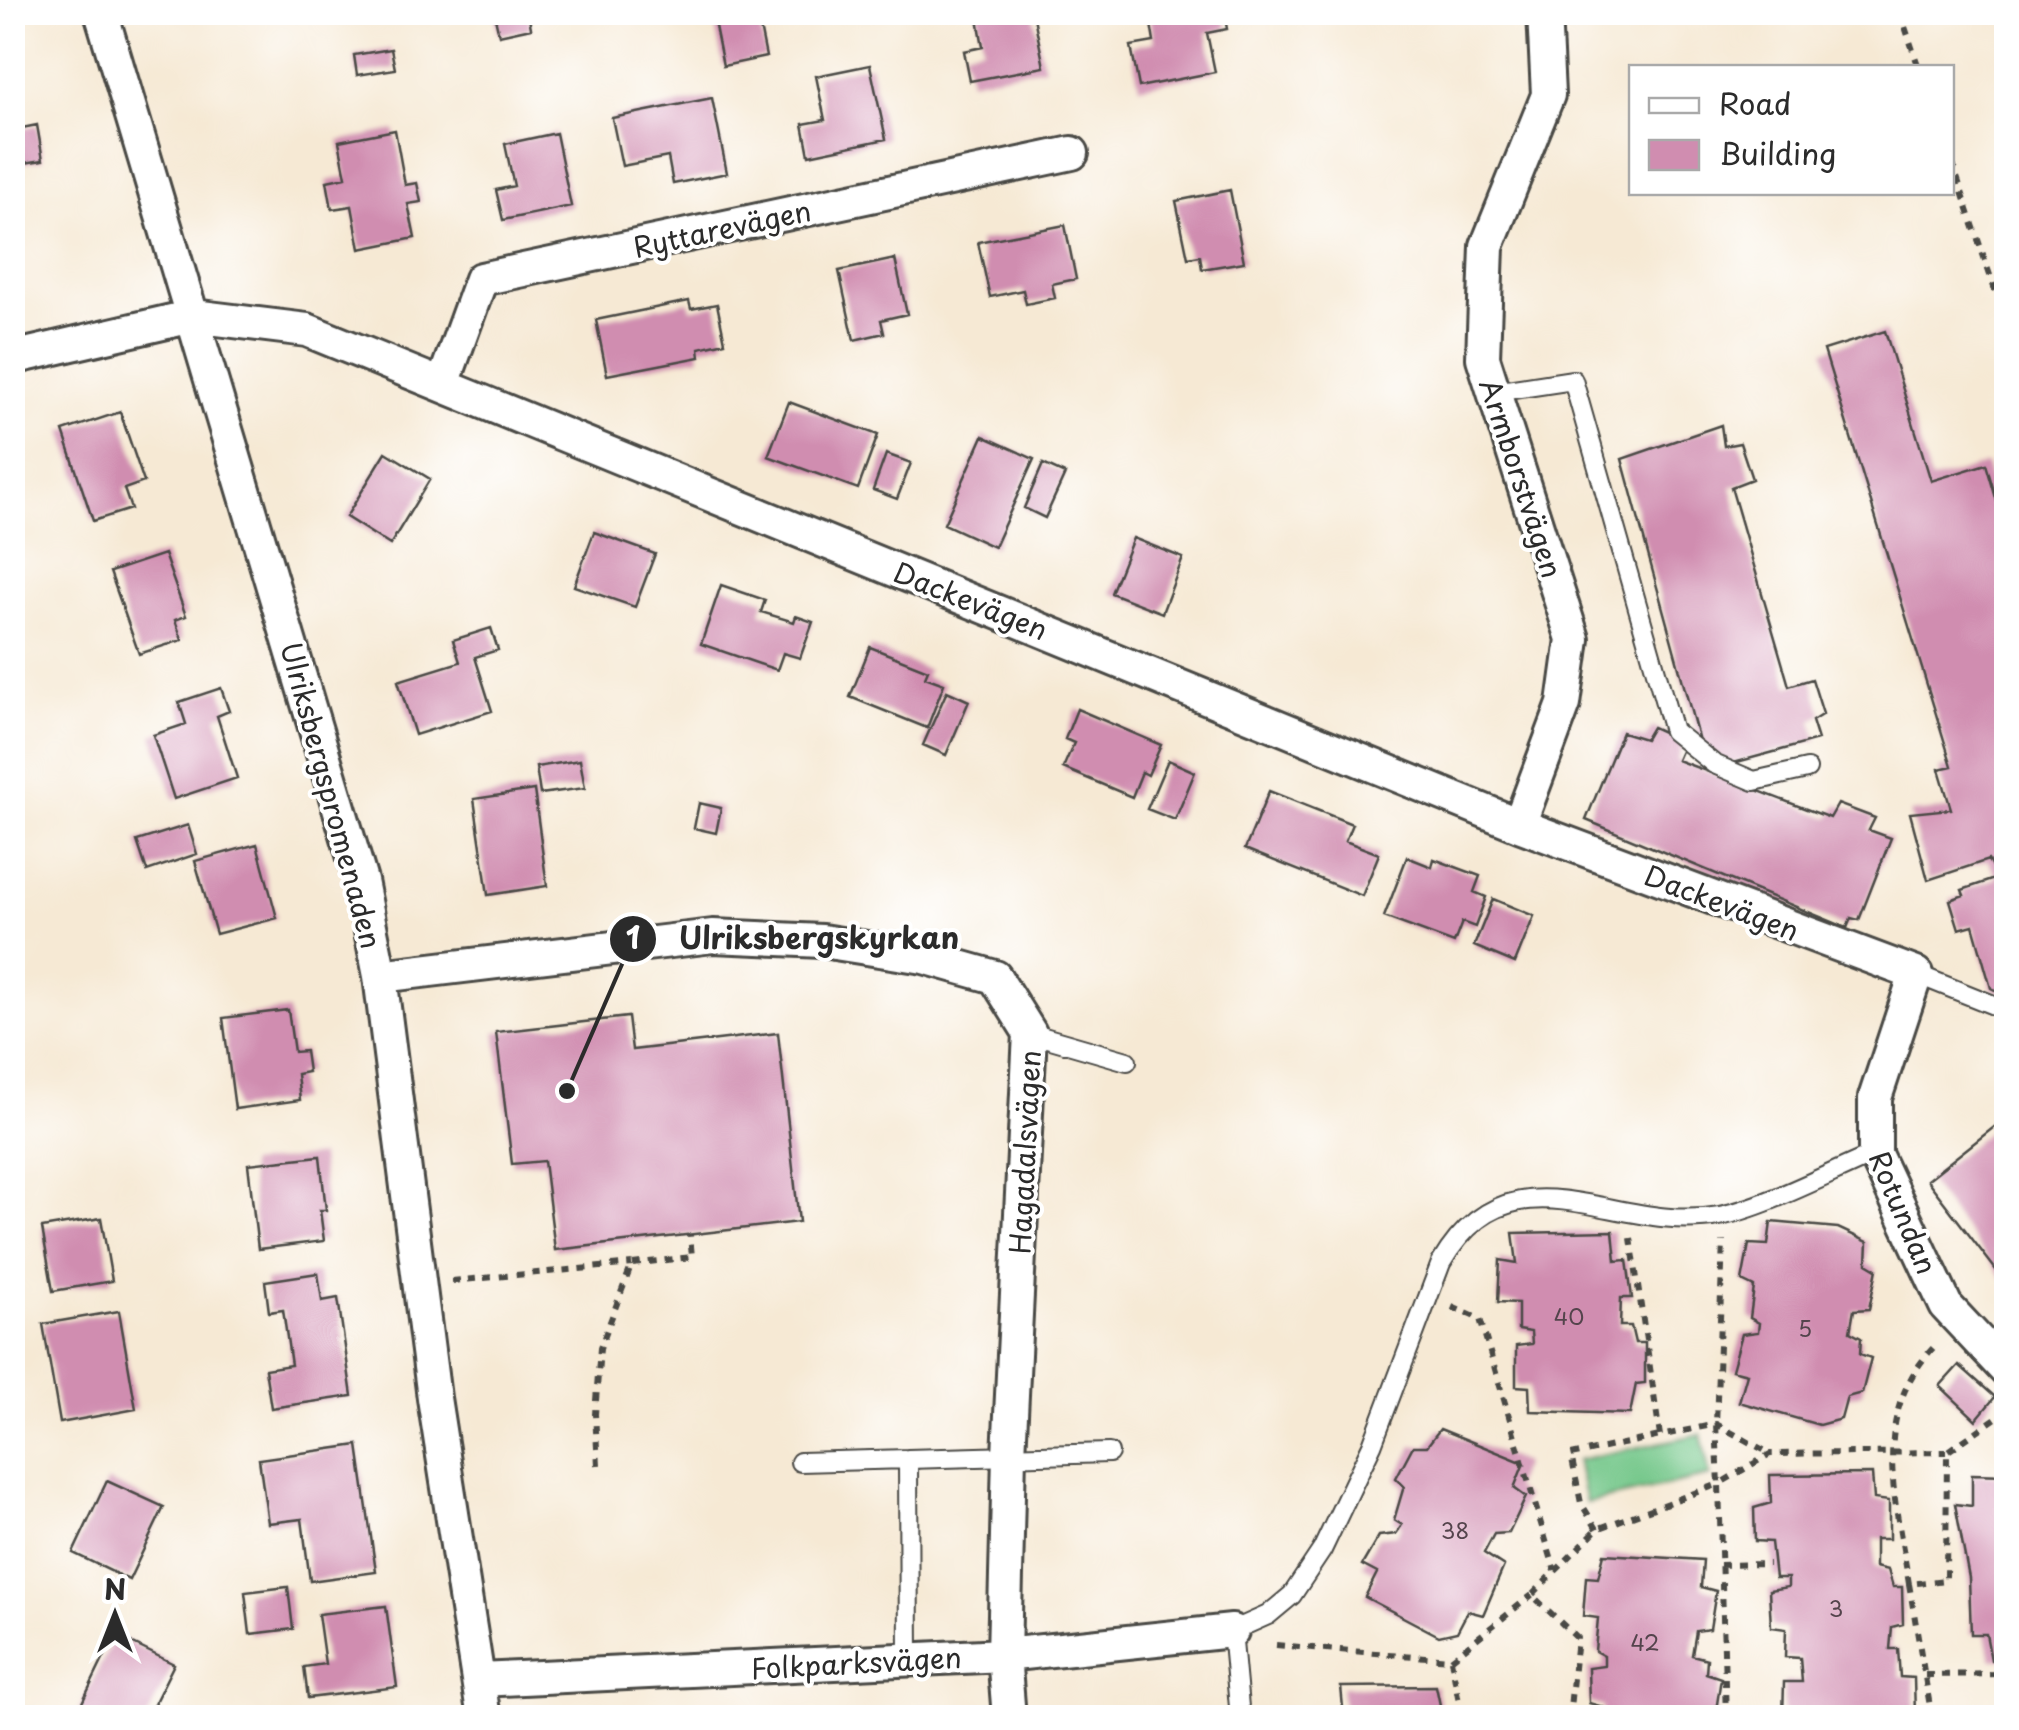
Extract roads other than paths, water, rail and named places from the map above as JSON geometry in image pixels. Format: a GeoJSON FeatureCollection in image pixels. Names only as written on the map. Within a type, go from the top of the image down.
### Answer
{"type":"FeatureCollection","features":[{"type":"Feature","properties":{"kind":"street","name":"Ulriksbergspromenaden"},"geometry":{"type":"LineString","coordinates":[[100,12],[354,854],[380,976],[484,1718]]}},
{"type":"Feature","properties":{"kind":"street","name":"Armborstvägen"},"geometry":{"type":"LineString","coordinates":[[1519,825],[1564,704],[1573,639],[1483,358],[1486,246],[1548,95],[1544,12]]}},
{"type":"Feature","properties":{"kind":"street","name":"Ryttarevägen"},"geometry":{"type":"LineString","coordinates":[[443,384],[481,279],[1072,153]]}},
{"type":"Feature","properties":{"kind":"street","name":"Dackevägen"},"geometry":{"type":"LineString","coordinates":[[12,358],[193,316],[306,330],[1519,825],[1916,974]]}},
{"type":"Feature","properties":{"kind":"street","name":"Hagadalsvägen"},"geometry":{"type":"LineString","coordinates":[[380,976],[713,936],[822,940],[924,957],[995,977],[1030,1033],[1010,1455],[1004,1655],[1009,1718]]}},
{"type":"Feature","properties":{"kind":"street","name":"Rotundan"},"geometry":{"type":"LineString","coordinates":[[1916,974],[1875,1098],[1876,1154],[1923,1261],[1958,1321],[2006,1370]]}},
{"type":"Feature","properties":{"kind":"street","name":"Folkparksvägen"},"geometry":{"type":"LineString","coordinates":[[479,1680],[1004,1655],[1232,1632]]}},
{"type":"Feature","properties":{"kind":"lane"},"geometry":{"type":"LineString","coordinates":[[1494,392],[1572,380],[1673,731],[1714,764],[1754,781],[1808,770]]}},
{"type":"Feature","properties":{"kind":"lane"},"geometry":{"type":"LineString","coordinates":[[1916,974],[2006,1010]]}},
{"type":"Feature","properties":{"kind":"lane"},"geometry":{"type":"LineString","coordinates":[[1030,1033],[1127,1061]]}},
{"type":"Feature","properties":{"kind":"lane"},"geometry":{"type":"LineString","coordinates":[[1240,1718],[1232,1632],[1268,1615],[1292,1595],[1322,1550],[1372,1445],[1427,1296],[1458,1236],[1477,1216],[1538,1199],[1571,1200],[1627,1214],[1682,1221],[1723,1216],[1876,1154]]}},
{"type":"Feature","properties":{"kind":"lane"},"geometry":{"type":"LineString","coordinates":[[800,1462],[1109,1453]]}},
{"type":"Feature","properties":{"kind":"lane"},"geometry":{"type":"LineString","coordinates":[[908,1459],[909,1660]]}},
{"type":"Feature","properties":{"kind":"place","name":"Ulriksbergskyrkan"},"geometry":{"type":"Point","coordinates":[567,1091]}}]}
